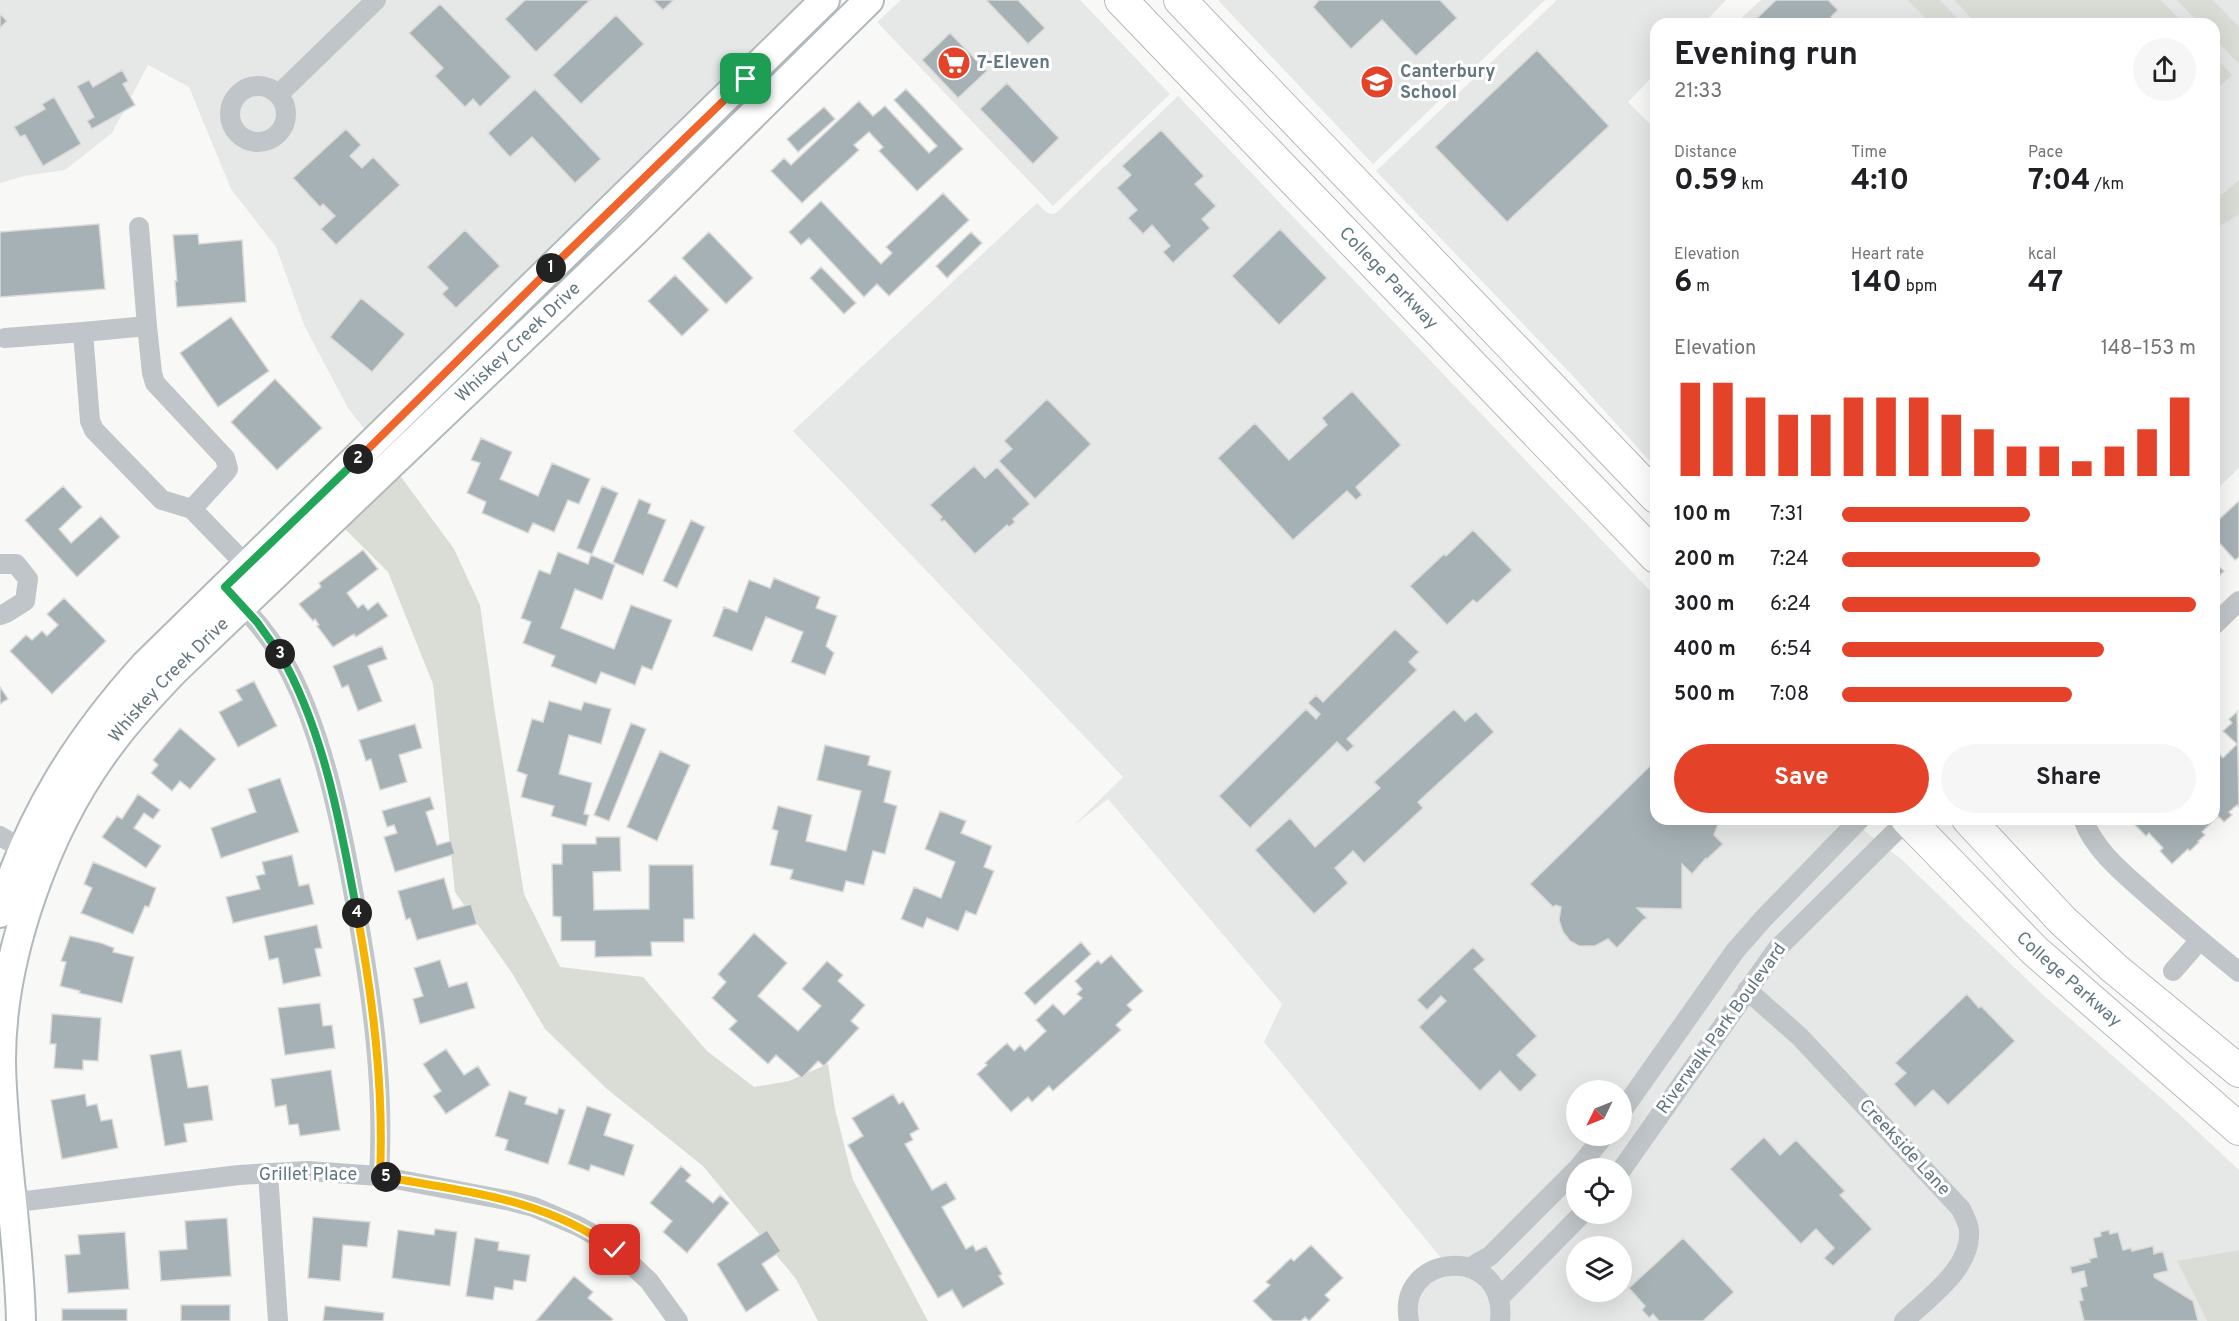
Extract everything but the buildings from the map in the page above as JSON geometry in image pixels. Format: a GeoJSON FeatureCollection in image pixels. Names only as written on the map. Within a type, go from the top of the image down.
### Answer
{"type":"FeatureCollection","features":[{"type":"Feature","properties":{"kind":"main road","name":"College Parkway"},"geometry":{"type":"LineString","coordinates":[[1120,0],[1650,551]]}},
{"type":"Feature","properties":{"kind":"main road"},"geometry":{"type":"LineString","coordinates":[[1180,0],[1650,491]]}},
{"type":"Feature","properties":{"kind":"main road"},"geometry":{"type":"LineString","coordinates":[[1186,68],[1227,89],[1288,152],[1307,159],[1326,153]]}},
{"type":"Feature","properties":{"kind":"main road","name":"College Parkway"},"geometry":{"type":"LineString","coordinates":[[1914,825],[2034,950],[2239,1129]]}},
{"type":"Feature","properties":{"kind":"main road"},"geometry":{"type":"LineString","coordinates":[[1974,825],[2062,920],[2114,968],[2239,1071]]}},
{"type":"Feature","properties":{"kind":"street"},"geometry":{"type":"LineString","coordinates":[[279,94],[376,0]]}},
{"type":"Feature","properties":{"kind":"street","name":"Whiskey Creek Drive"},"geometry":{"type":"LineString","coordinates":[[0,913],[10,878],[22,849],[56,782],[84,737],[145,665],[234,596],[633,233],[869,0]]}},
{"type":"Feature","properties":{"kind":"street"},"geometry":{"type":"LineString","coordinates":[[821,1],[843,26]]}},
{"type":"Feature","properties":{"kind":"street","name":"Whiskey Creek Drive"},"geometry":{"type":"LineString","coordinates":[[234,596],[247,566],[821,1]]}},
{"type":"Feature","properties":{"kind":"street"},"geometry":{"type":"LineString","coordinates":[[139,227],[147,326],[155,383],[228,463],[225,473],[192,509]]}},
{"type":"Feature","properties":{"kind":"street"},"geometry":{"type":"LineString","coordinates":[[5,338],[147,326]]}},
{"type":"Feature","properties":{"kind":"street"},"geometry":{"type":"LineString","coordinates":[[83,332],[90,421],[94,430],[162,500],[192,509],[247,566]]}},
{"type":"Feature","properties":{"kind":"street"},"geometry":{"type":"LineString","coordinates":[[0,564],[16,564],[28,579],[25,601],[0,615]]}},
{"type":"Feature","properties":{"kind":"street"},"geometry":{"type":"LineString","coordinates":[[234,596],[269,637],[292,675],[309,716],[346,852],[364,948],[374,1021],[382,1108],[380,1176]]}},
{"type":"Feature","properties":{"kind":"street"},"geometry":{"type":"LineString","coordinates":[[2220,619],[2239,601]]}},
{"type":"Feature","properties":{"kind":"street","name":"Riverwalk Park Boulevard"},"geometry":{"type":"LineString","coordinates":[[1632,1097],[1735,951],[1854,825]]}},
{"type":"Feature","properties":{"kind":"street","name":"Riverwalk Park Boulevard"},"geometry":{"type":"LineString","coordinates":[[1630,1158],[1777,949],[1902,825]]}},
{"type":"Feature","properties":{"kind":"street"},"geometry":{"type":"LineString","coordinates":[[2085,825],[2098,848],[2128,877],[2239,972]]}},
{"type":"Feature","properties":{"kind":"street","name":"Whiskey Creek Drive"},"geometry":{"type":"LineString","coordinates":[[21,1321],[6,1204],[2,1035],[8,986],[34,886],[22,849]]}},
{"type":"Feature","properties":{"kind":"street"},"geometry":{"type":"LineString","coordinates":[[2173,971],[2200,940]]}},
{"type":"Feature","properties":{"kind":"street","name":"Creekside Lane"},"geometry":{"type":"LineString","coordinates":[[1747,990],[1800,1037],[1961,1209],[1969,1230],[1967,1251],[1957,1270],[1904,1321]]}},
{"type":"Feature","properties":{"kind":"street"},"geometry":{"type":"LineString","coordinates":[[1586,1158],[1596,1146]]}},
{"type":"Feature","properties":{"kind":"street","name":"Grillet Place"},"geometry":{"type":"LineString","coordinates":[[6,1204],[88,1192],[268,1173],[308,1172],[380,1176],[511,1201],[534,1207],[578,1226],[598,1237],[632,1265],[648,1281],[678,1321]]}},
{"type":"Feature","properties":{"kind":"street"},"geometry":{"type":"LineString","coordinates":[[268,1173],[278,1321]]}},
{"type":"Feature","properties":{"kind":"street"},"geometry":{"type":"LineString","coordinates":[[1471,1267],[1490,1256],[1566,1180]]}},
{"type":"Feature","properties":{"kind":"street"},"geometry":{"type":"LineString","coordinates":[[1499,1298],[1572,1224]]}},
{"type":"Feature","properties":{"kind":"street"},"geometry":{"type":"LineString","coordinates":[[1409,1321],[1410,1298],[1421,1279],[1442,1266],[1457,1264],[1471,1267],[1488,1280],[1499,1298],[1500,1321]]}},
{"type":"Feature","properties":{"kind":"shaded area"},"geometry":{"type":"Polygon","coordinates":[[[0,0],[811,0],[368,434],[348,408],[305,327],[276,247],[231,189],[189,87],[148,65],[112,133],[65,170],[24,176],[0,183],[0,0]]]}},
{"type":"Feature","properties":{"kind":"shaded area"},"geometry":{"type":"Polygon","coordinates":[[[901,0],[1080,0],[1170,94],[1053,206],[877,22],[901,0]]]}},
{"type":"Feature","properties":{"kind":"shaded area","name":"Canterbury School"},"geometry":{"type":"Polygon","coordinates":[[[1218,0],[1545,0],[1373,164],[1218,0]]]}},
{"type":"Feature","properties":{"kind":"shaded area"},"geometry":{"type":"Polygon","coordinates":[[[1557,0],[1726,0],[1709,18],[1650,18],[1650,79],[1628,102],[1650,124],[1650,461],[1573,376],[1376,171],[1557,0]]]}},
{"type":"Feature","properties":{"kind":"shaded area"},"geometry":{"type":"Polygon","coordinates":[[[1761,0],[2239,0],[2239,468],[2220,486],[2220,18],[1742,18],[1761,0]]]}},
{"type":"Feature","properties":{"kind":"shaded area"},"geometry":{"type":"Polygon","coordinates":[[[1908,0],[1940,0],[1957,18],[1925,18],[1908,0]]]}},
{"type":"Feature","properties":{"kind":"shaded area"},"geometry":{"type":"Polygon","coordinates":[[[1954,0],[2161,0],[2178,18],[1971,18],[1954,0]]]}},
{"type":"Feature","properties":{"kind":"shaded area"},"geometry":{"type":"Polygon","coordinates":[[[2177,0],[2213,0],[2239,27],[2239,64],[2220,44],[2220,18],[2194,18],[2177,0]]]}},
{"type":"Feature","properties":{"kind":"shaded area"},"geometry":{"type":"Polygon","coordinates":[[[2220,62],[2232,75],[2220,86],[2220,62]]]}},
{"type":"Feature","properties":{"kind":"shaded area"},"geometry":{"type":"Polygon","coordinates":[[[1178,96],[1650,591],[1650,825],[1857,825],[1900,858],[2041,993],[2239,1170],[2239,1250],[2178,1262],[2207,1321],[1406,1321],[1401,1316],[1441,1258],[1264,1042],[1282,1004],[1108,799],[1073,826],[1123,777],[793,431],[1037,203],[1046,212],[1056,213],[1178,96]]]}},
{"type":"Feature","properties":{"kind":"shaded area"},"geometry":{"type":"Polygon","coordinates":[[[2239,180],[2239,215],[2220,226],[2220,195],[2239,180]]]}},
{"type":"Feature","properties":{"kind":"shaded area"},"geometry":{"type":"Polygon","coordinates":[[[396,470],[454,549],[480,605],[524,894],[560,967],[643,977],[707,1051],[754,1087],[789,1081],[828,1064],[835,1109],[853,1180],[928,1321],[818,1321],[796,1279],[703,1166],[607,1089],[545,1029],[512,973],[455,892],[433,684],[388,572],[340,524],[396,470]]]}},
{"type":"Feature","properties":{"kind":"shaded area"},"geometry":{"type":"Polygon","coordinates":[[[2239,1250],[2239,1321],[2207,1321],[2177,1261],[2239,1250]]]}},
{"type":"Feature","properties":{"kind":"place","name":"7-Eleven"},"geometry":{"type":"Point","coordinates":[954,63]}},
{"type":"Feature","properties":{"kind":"place","name":"Canterbury School"},"geometry":{"type":"Point","coordinates":[1377,82]}},
{"type":"Feature","properties":{"kind":"route"},"geometry":{"type":"LineString","coordinates":[[615,1250],[578,1226],[534,1207],[380,1176],[382,1108],[374,1021],[364,948],[346,852],[330,784],[309,716],[292,675],[269,637],[225,587],[361,456],[456,359],[746,79]]}}]}
